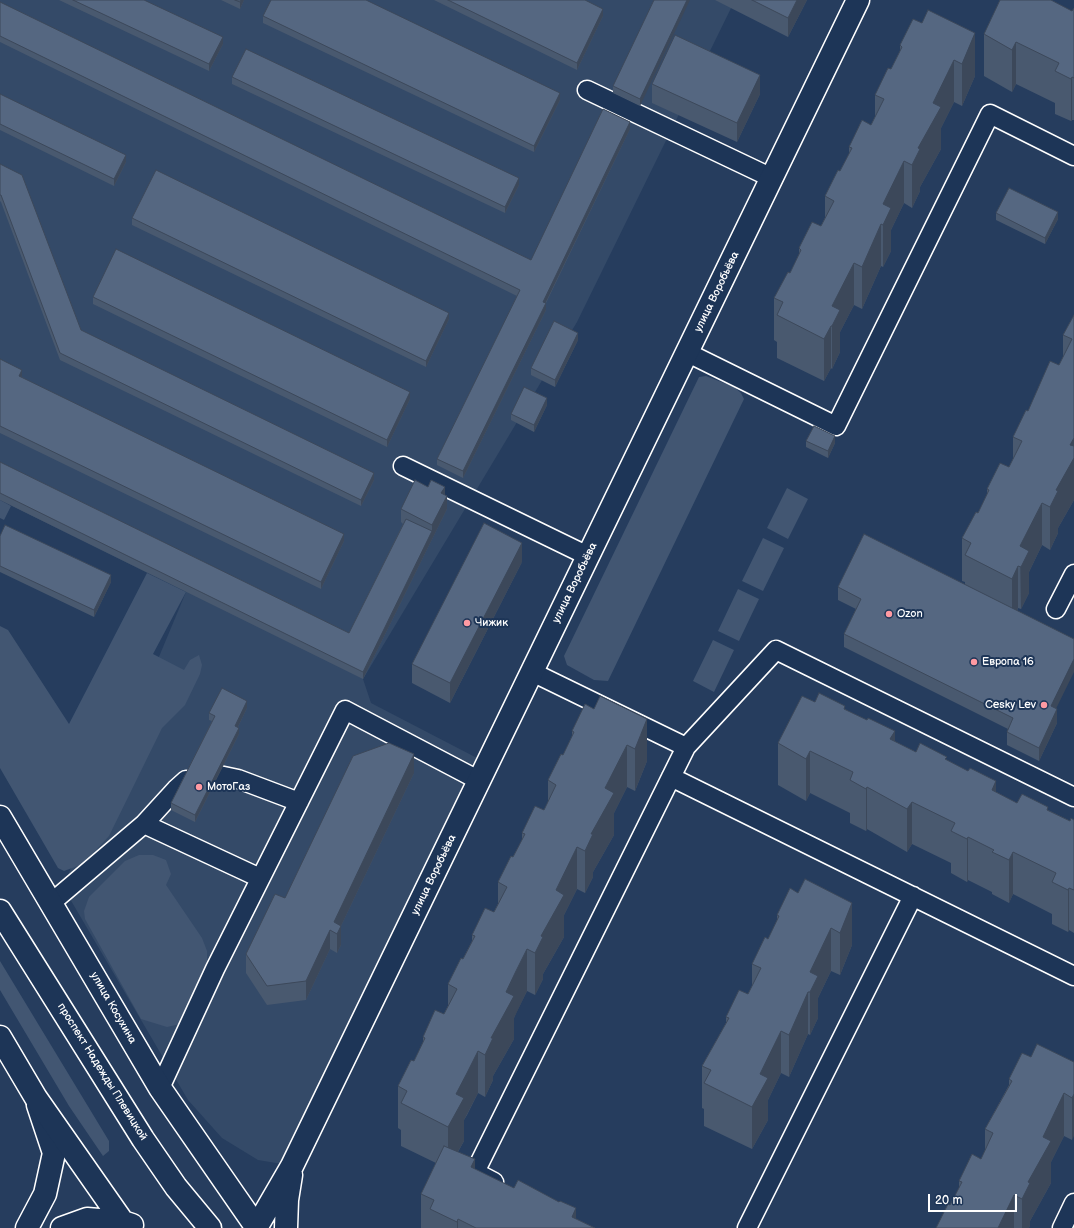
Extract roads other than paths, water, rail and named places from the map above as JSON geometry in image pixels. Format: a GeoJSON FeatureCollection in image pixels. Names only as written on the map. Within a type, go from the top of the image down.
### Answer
{"type":"FeatureCollection","features":[{"type":"Feature","properties":{"kind":"street","name":"улица Воробьёва"},"geometry":{"type":"LineString","coordinates":[[292,1166],[688,353],[858,0]]}},
{"type":"Feature","properties":{"kind":"street","name":"улица Косухина"},"geometry":{"type":"LineString","coordinates":[[0,817],[160,1088],[257,1228]]}},
{"type":"Feature","properties":{"kind":"street","name":"проспект Надежды Плевицкой"},"geometry":{"type":"LineString","coordinates":[[0,912],[147,1145],[176,1187],[210,1228]]}},
{"type":"Feature","properties":{"kind":"street"},"geometry":{"type":"LineString","coordinates":[[0,1037],[36,1098],[104,1198],[130,1226]]}},
{"type":"Feature","properties":{"kind":"street"},"geometry":{"type":"LineString","coordinates":[[27,1228],[45,1194],[54,1153],[36,1098]]}},
{"type":"Feature","properties":{"kind":"street"},"geometry":{"type":"LineString","coordinates":[[257,1228],[292,1166]]}},
{"type":"Feature","properties":{"kind":"street"},"geometry":{"type":"LineString","coordinates":[[286,1228],[287,1200],[292,1166]]}},
{"type":"Feature","properties":{"kind":"street"},"geometry":{"type":"LineString","coordinates":[[62,1228],[87,1219],[130,1226]]}},
{"type":"Feature","properties":{"kind":"lane"},"geometry":{"type":"LineString","coordinates":[[587,90],[772,178]]}},
{"type":"Feature","properties":{"kind":"lane"},"geometry":{"type":"LineString","coordinates":[[688,353],[836,426],[990,114],[1074,156]]}},
{"type":"Feature","properties":{"kind":"lane"},"geometry":{"type":"LineString","coordinates":[[403,466],[588,556]]}},
{"type":"Feature","properties":{"kind":"lane"},"geometry":{"type":"LineString","coordinates":[[1056,609],[1074,574]]}},
{"type":"Feature","properties":{"kind":"lane"},"geometry":{"type":"LineString","coordinates":[[508,1188],[475,1172],[671,777],[686,747],[776,650],[1074,797]]}},
{"type":"Feature","properties":{"kind":"lane"},"geometry":{"type":"LineString","coordinates":[[532,672],[686,747]]}},
{"type":"Feature","properties":{"kind":"lane"},"geometry":{"type":"LineString","coordinates":[[160,1088],[260,878],[345,710],[480,781]]}},
{"type":"Feature","properties":{"kind":"lane"},"geometry":{"type":"LineString","coordinates":[[219,775],[238,779],[299,802]]}},
{"type":"Feature","properties":{"kind":"lane"},"geometry":{"type":"LineString","coordinates":[[671,777],[1074,976]]}},
{"type":"Feature","properties":{"kind":"lane"},"geometry":{"type":"LineString","coordinates":[[51,903],[144,824],[186,780]]}},
{"type":"Feature","properties":{"kind":"lane"},"geometry":{"type":"LineString","coordinates":[[144,824],[260,878]]}},
{"type":"Feature","properties":{"kind":"lane"},"geometry":{"type":"LineString","coordinates":[[747,1228],[913,896]]}},
{"type":"Feature","properties":{"kind":"lane"},"geometry":{"type":"LineString","coordinates":[[1062,1228],[1074,1203]]}},
{"type":"Feature","properties":{"kind":"place","name":"Ozon"},"geometry":{"type":"Point","coordinates":[889,614]}},
{"type":"Feature","properties":{"kind":"place","name":"Чижик"},"geometry":{"type":"Point","coordinates":[467,623]}},
{"type":"Feature","properties":{"kind":"place","name":"Европа 16"},"geometry":{"type":"Point","coordinates":[974,662]}},
{"type":"Feature","properties":{"kind":"place","name":"Cesky Lev"},"geometry":{"type":"Point","coordinates":[1044,705]}},
{"type":"Feature","properties":{"kind":"place","name":"МотоГаз"},"geometry":{"type":"Point","coordinates":[199,787]}}]}
